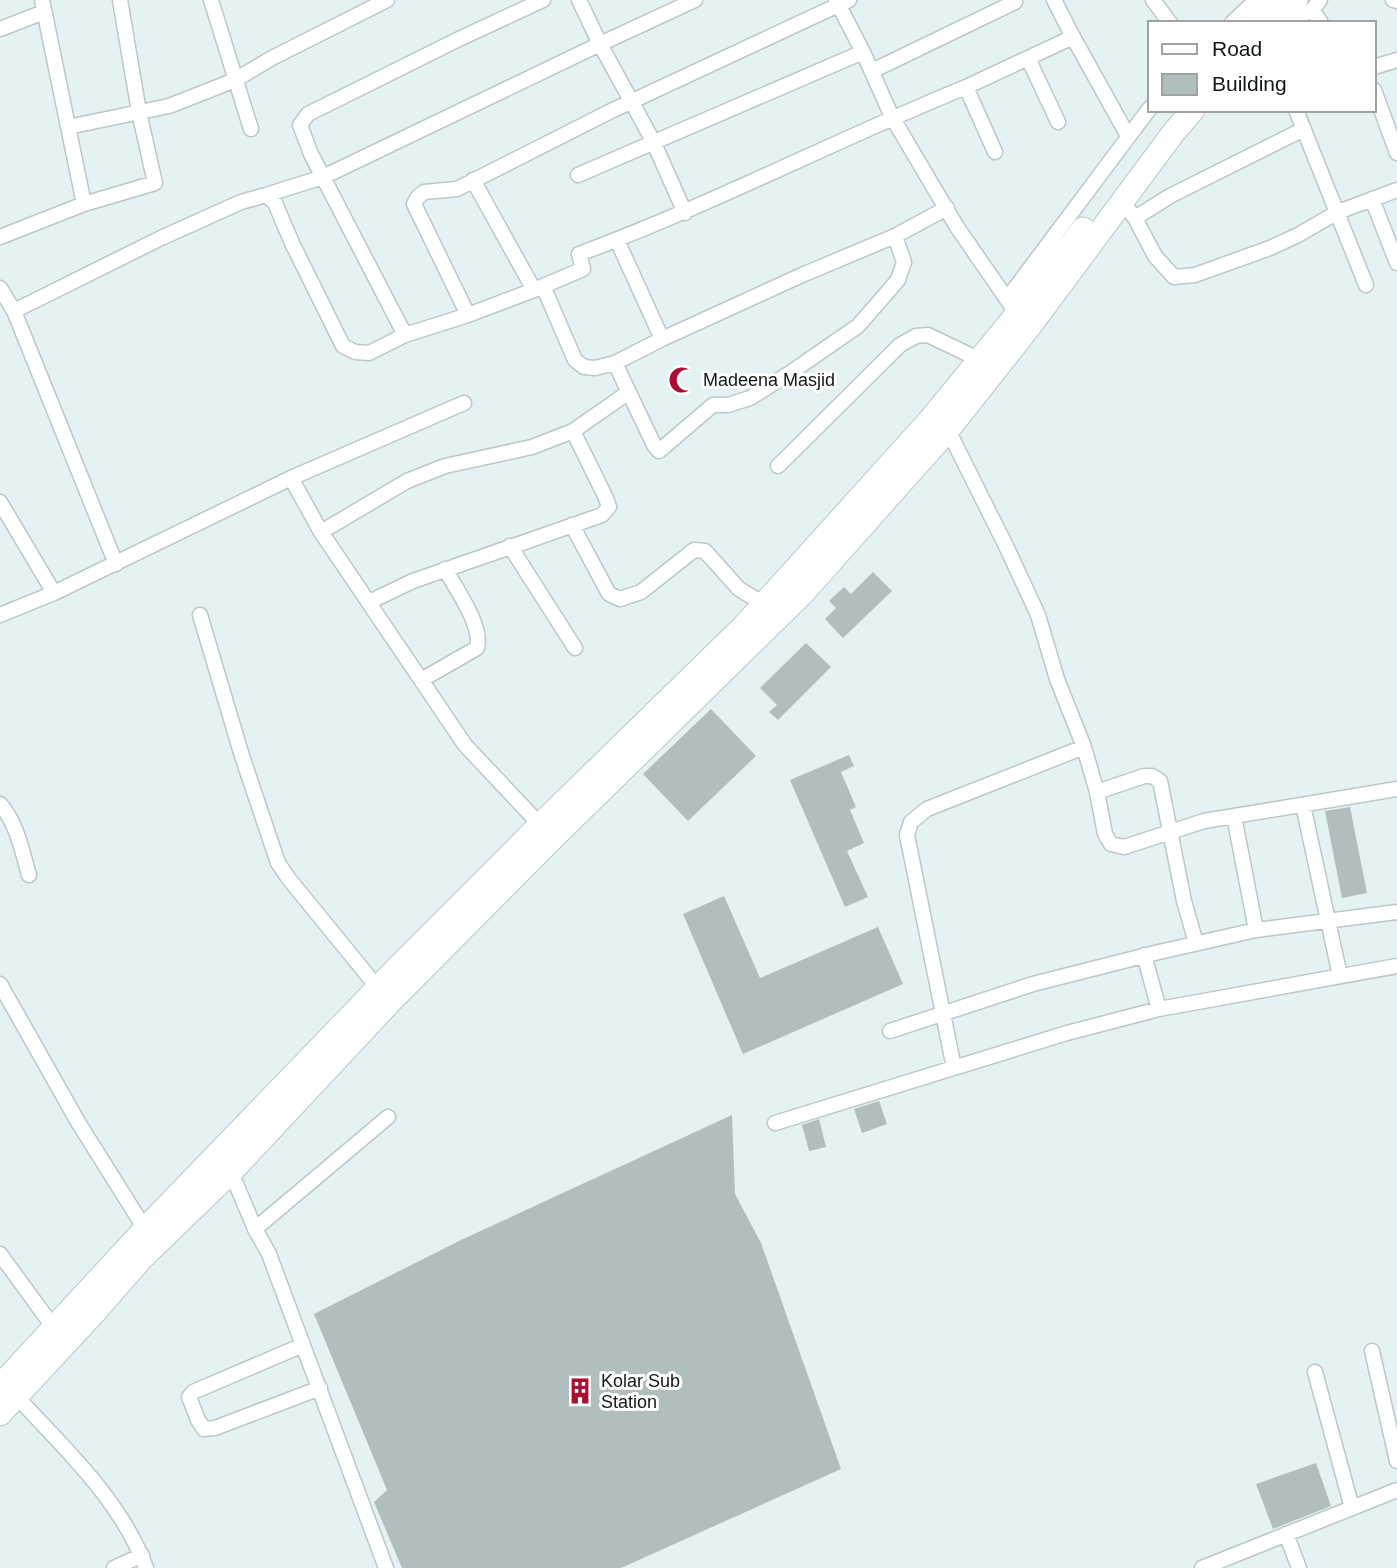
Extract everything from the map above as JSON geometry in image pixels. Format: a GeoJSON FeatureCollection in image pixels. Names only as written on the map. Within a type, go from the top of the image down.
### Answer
{"type":"FeatureCollection","features":[{"type":"Feature","properties":{"kind":"main road"},"geometry":{"type":"LineString","coordinates":[[1255,21],[1276,0]]}},
{"type":"Feature","properties":{"kind":"main road"},"geometry":{"type":"LineString","coordinates":[[1278,21],[1309,4]]}},
{"type":"Feature","properties":{"kind":"main road"},"geometry":{"type":"LineString","coordinates":[[8,1391],[94,1313],[225,1163],[384,995],[546,832],[744,626],[929,421],[980,360],[1173,112]]}},
{"type":"Feature","properties":{"kind":"main road"},"geometry":{"type":"LineString","coordinates":[[546,832],[803,593],[948,430],[1018,313],[1129,209],[1174,132],[1191,112]]}},
{"type":"Feature","properties":{"kind":"main road"},"geometry":{"type":"LineString","coordinates":[[0,1414],[8,1391],[54,1328],[145,1228],[225,1163]]}},
{"type":"Feature","properties":{"kind":"street"},"geometry":{"type":"LineString","coordinates":[[0,237],[84,204],[155,183],[139,112],[120,0]]}},
{"type":"Feature","properties":{"kind":"street"},"geometry":{"type":"LineString","coordinates":[[68,127],[169,106],[235,80],[272,58],[387,0]]}},
{"type":"Feature","properties":{"kind":"street"},"geometry":{"type":"LineString","coordinates":[[405,335],[311,153],[300,125],[308,114],[543,0]]}},
{"type":"Feature","properties":{"kind":"street"},"geometry":{"type":"LineString","coordinates":[[579,0],[653,141],[685,212]]}},
{"type":"Feature","properties":{"kind":"street"},"geometry":{"type":"LineString","coordinates":[[14,311],[161,238],[241,202],[323,177],[695,0]]}},
{"type":"Feature","properties":{"kind":"street"},"geometry":{"type":"LineString","coordinates":[[1054,0],[1128,136]]}},
{"type":"Feature","properties":{"kind":"street"},"geometry":{"type":"LineString","coordinates":[[1153,0],[1169,21]]}},
{"type":"Feature","properties":{"kind":"street"},"geometry":{"type":"LineString","coordinates":[[1234,21],[1255,0]]}},
{"type":"Feature","properties":{"kind":"street"},"geometry":{"type":"LineString","coordinates":[[213,1],[251,129]]}},
{"type":"Feature","properties":{"kind":"street"},"geometry":{"type":"LineString","coordinates":[[468,315],[414,204],[418,197],[424,192],[457,188],[841,2],[892,117],[957,227],[1018,313],[1128,136],[1148,111]]}},
{"type":"Feature","properties":{"kind":"street"},"geometry":{"type":"LineString","coordinates":[[872,71],[1015,2]]}},
{"type":"Feature","properties":{"kind":"street"},"geometry":{"type":"LineString","coordinates":[[1296,21],[1309,4],[1320,21]]}},
{"type":"Feature","properties":{"kind":"street"},"geometry":{"type":"LineString","coordinates":[[0,29],[43,6],[84,204]]}},
{"type":"Feature","properties":{"kind":"street"},"geometry":{"type":"LineString","coordinates":[[266,195],[275,203],[342,346],[355,352],[369,353],[405,335],[468,315],[583,269],[579,254],[685,212],[1073,37]]}},
{"type":"Feature","properties":{"kind":"street"},"geometry":{"type":"LineString","coordinates":[[578,175],[863,52]]}},
{"type":"Feature","properties":{"kind":"street"},"geometry":{"type":"LineString","coordinates":[[1028,58],[1058,122]]}},
{"type":"Feature","properties":{"kind":"street"},"geometry":{"type":"LineString","coordinates":[[1376,65],[1397,60]]}},
{"type":"Feature","properties":{"kind":"street"},"geometry":{"type":"LineString","coordinates":[[966,87],[995,152]]}},
{"type":"Feature","properties":{"kind":"street"},"geometry":{"type":"LineString","coordinates":[[1376,95],[1397,153]]}},
{"type":"Feature","properties":{"kind":"street"},"geometry":{"type":"LineString","coordinates":[[1297,112],[1366,285]]}},
{"type":"Feature","properties":{"kind":"street"},"geometry":{"type":"LineString","coordinates":[[1304,129],[1170,196],[1129,209],[1155,256],[1174,277],[1195,275],[1270,247],[1298,235],[1338,212],[1397,190]]}},
{"type":"Feature","properties":{"kind":"street"},"geometry":{"type":"LineString","coordinates":[[473,180],[538,288],[575,360],[584,368],[615,363],[802,275],[895,236],[947,208]]}},
{"type":"Feature","properties":{"kind":"street"},"geometry":{"type":"LineString","coordinates":[[1372,199],[1397,263]]}},
{"type":"Feature","properties":{"kind":"street"},"geometry":{"type":"LineString","coordinates":[[615,363],[659,451],[713,405],[728,405],[750,398],[858,326],[898,280],[904,262],[895,236]]}},
{"type":"Feature","properties":{"kind":"street"},"geometry":{"type":"LineString","coordinates":[[617,240],[662,339]]}},
{"type":"Feature","properties":{"kind":"street"},"geometry":{"type":"LineString","coordinates":[[0,288],[14,311],[116,564]]}},
{"type":"Feature","properties":{"kind":"street"},"geometry":{"type":"LineString","coordinates":[[778,466],[900,345],[916,335],[928,335],[980,360]]}},
{"type":"Feature","properties":{"kind":"street"},"geometry":{"type":"LineString","coordinates":[[321,532],[407,481],[445,466],[532,447],[573,431],[629,393]]}},
{"type":"Feature","properties":{"kind":"street"},"geometry":{"type":"LineString","coordinates":[[0,615],[116,564],[291,478],[464,403]]}},
{"type":"Feature","properties":{"kind":"street"},"geometry":{"type":"LineString","coordinates":[[948,430],[1038,615],[1057,679],[1084,747],[1105,834],[1111,844],[1124,846],[1203,821],[1397,789]]}},
{"type":"Feature","properties":{"kind":"street"},"geometry":{"type":"LineString","coordinates":[[369,602],[445,569],[601,515],[609,507],[573,431]]}},
{"type":"Feature","properties":{"kind":"street"},"geometry":{"type":"LineString","coordinates":[[291,478],[321,532],[465,745],[546,832]]}},
{"type":"Feature","properties":{"kind":"street"},"geometry":{"type":"LineString","coordinates":[[0,502],[54,593]]}},
{"type":"Feature","properties":{"kind":"street"},"geometry":{"type":"LineString","coordinates":[[572,525],[609,594],[620,599],[640,592],[694,550],[705,551],[739,589],[764,604]]}},
{"type":"Feature","properties":{"kind":"street"},"geometry":{"type":"LineString","coordinates":[[510,546],[575,648]]}},
{"type":"Feature","properties":{"kind":"street"},"geometry":{"type":"LineString","coordinates":[[421,680],[477,648],[479,642],[475,624],[445,569]]}},
{"type":"Feature","properties":{"kind":"street"},"geometry":{"type":"LineString","coordinates":[[200,615],[242,756],[278,863],[384,995]]}},
{"type":"Feature","properties":{"kind":"street"},"geometry":{"type":"LineString","coordinates":[[954,1068],[907,835],[911,822],[927,808],[1084,747]]}},
{"type":"Feature","properties":{"kind":"street"},"geometry":{"type":"LineString","coordinates":[[1097,792],[1144,776],[1152,776],[1160,781],[1184,901],[1196,943]]}},
{"type":"Feature","properties":{"kind":"street"},"geometry":{"type":"LineString","coordinates":[[0,804],[8,812],[17,833],[29,875]]}},
{"type":"Feature","properties":{"kind":"street"},"geometry":{"type":"LineString","coordinates":[[1303,805],[1340,976]]}},
{"type":"Feature","properties":{"kind":"street"},"geometry":{"type":"LineString","coordinates":[[1234,816],[1256,930]]}},
{"type":"Feature","properties":{"kind":"street"},"geometry":{"type":"LineString","coordinates":[[890,1031],[1033,984],[1144,955],[1256,930],[1397,912]]}},
{"type":"Feature","properties":{"kind":"street"},"geometry":{"type":"LineString","coordinates":[[1144,955],[1159,1009]]}},
{"type":"Feature","properties":{"kind":"street"},"geometry":{"type":"LineString","coordinates":[[775,1123],[1067,1033],[1159,1009],[1397,966]]}},
{"type":"Feature","properties":{"kind":"street"},"geometry":{"type":"LineString","coordinates":[[0,985],[78,1122],[145,1228]]}},
{"type":"Feature","properties":{"kind":"street"},"geometry":{"type":"LineString","coordinates":[[255,1229],[388,1116]]}},
{"type":"Feature","properties":{"kind":"street"},"geometry":{"type":"LineString","coordinates":[[225,1163],[269,1254],[386,1568]]}},
{"type":"Feature","properties":{"kind":"street"},"geometry":{"type":"LineString","coordinates":[[0,1254],[54,1328]]}},
{"type":"Feature","properties":{"kind":"street"},"geometry":{"type":"LineString","coordinates":[[303,1345],[194,1392],[189,1397],[198,1420],[204,1429],[215,1428],[320,1388]]}},
{"type":"Feature","properties":{"kind":"street"},"geometry":{"type":"LineString","coordinates":[[1372,1350],[1397,1461]]}},
{"type":"Feature","properties":{"kind":"street"},"geometry":{"type":"LineString","coordinates":[[1315,1372],[1352,1508]]}},
{"type":"Feature","properties":{"kind":"street"},"geometry":{"type":"LineString","coordinates":[[8,1391],[114,1506],[144,1562],[114,1568]]}},
{"type":"Feature","properties":{"kind":"street"},"geometry":{"type":"LineString","coordinates":[[1202,1568],[1397,1490]]}},
{"type":"Feature","properties":{"kind":"street"},"geometry":{"type":"LineString","coordinates":[[1286,1534],[1299,1568]]}},
{"type":"Feature","properties":{"kind":"building"},"geometry":{"type":"Polygon","coordinates":[[[873,572],[892,591],[843,638],[825,619],[836,608],[829,601],[844,587],[851,594],[873,572]]]}},
{"type":"Feature","properties":{"kind":"building"},"geometry":{"type":"Polygon","coordinates":[[[806,643],[831,667],[778,720],[769,712],[777,705],[760,688],[806,643]]]}},
{"type":"Feature","properties":{"kind":"building"},"geometry":{"type":"Polygon","coordinates":[[[711,709],[756,756],[688,821],[643,774],[711,709]]]}},
{"type":"Feature","properties":{"kind":"building"},"geometry":{"type":"Polygon","coordinates":[[[849,755],[854,766],[841,772],[856,807],[850,810],[864,843],[847,851],[868,897],[845,907],[790,780],[849,755]]]}},
{"type":"Feature","properties":{"kind":"building"},"geometry":{"type":"Polygon","coordinates":[[[1350,807],[1367,893],[1342,898],[1325,811],[1350,807]]]}},
{"type":"Feature","properties":{"kind":"building"},"geometry":{"type":"Polygon","coordinates":[[[724,896],[760,978],[878,927],[903,984],[743,1054],[683,914],[724,896]]]}},
{"type":"Feature","properties":{"kind":"building"},"geometry":{"type":"Polygon","coordinates":[[[879,1101],[887,1124],[862,1133],[854,1109],[879,1101]]]}},
{"type":"Feature","properties":{"kind":"building","name":"Kolar Sub Station"},"geometry":{"type":"Polygon","coordinates":[[[732,1115],[735,1194],[761,1243],[841,1469],[621,1568],[402,1568],[374,1502],[387,1490],[314,1314],[461,1240],[732,1115]]]}},
{"type":"Feature","properties":{"kind":"building"},"geometry":{"type":"Polygon","coordinates":[[[819,1119],[826,1147],[809,1151],[802,1125],[819,1119]]]}},
{"type":"Feature","properties":{"kind":"building"},"geometry":{"type":"Polygon","coordinates":[[[1316,1463],[1331,1506],[1273,1529],[1256,1484],[1316,1463]]]}},
{"type":"Feature","properties":{"kind":"place","name":"Madeena Masjid"},"geometry":{"type":"Point","coordinates":[682,380]}},
{"type":"Feature","properties":{"kind":"place","name":"Kolar Sub Station"},"geometry":{"type":"Point","coordinates":[580,1391]}}]}
